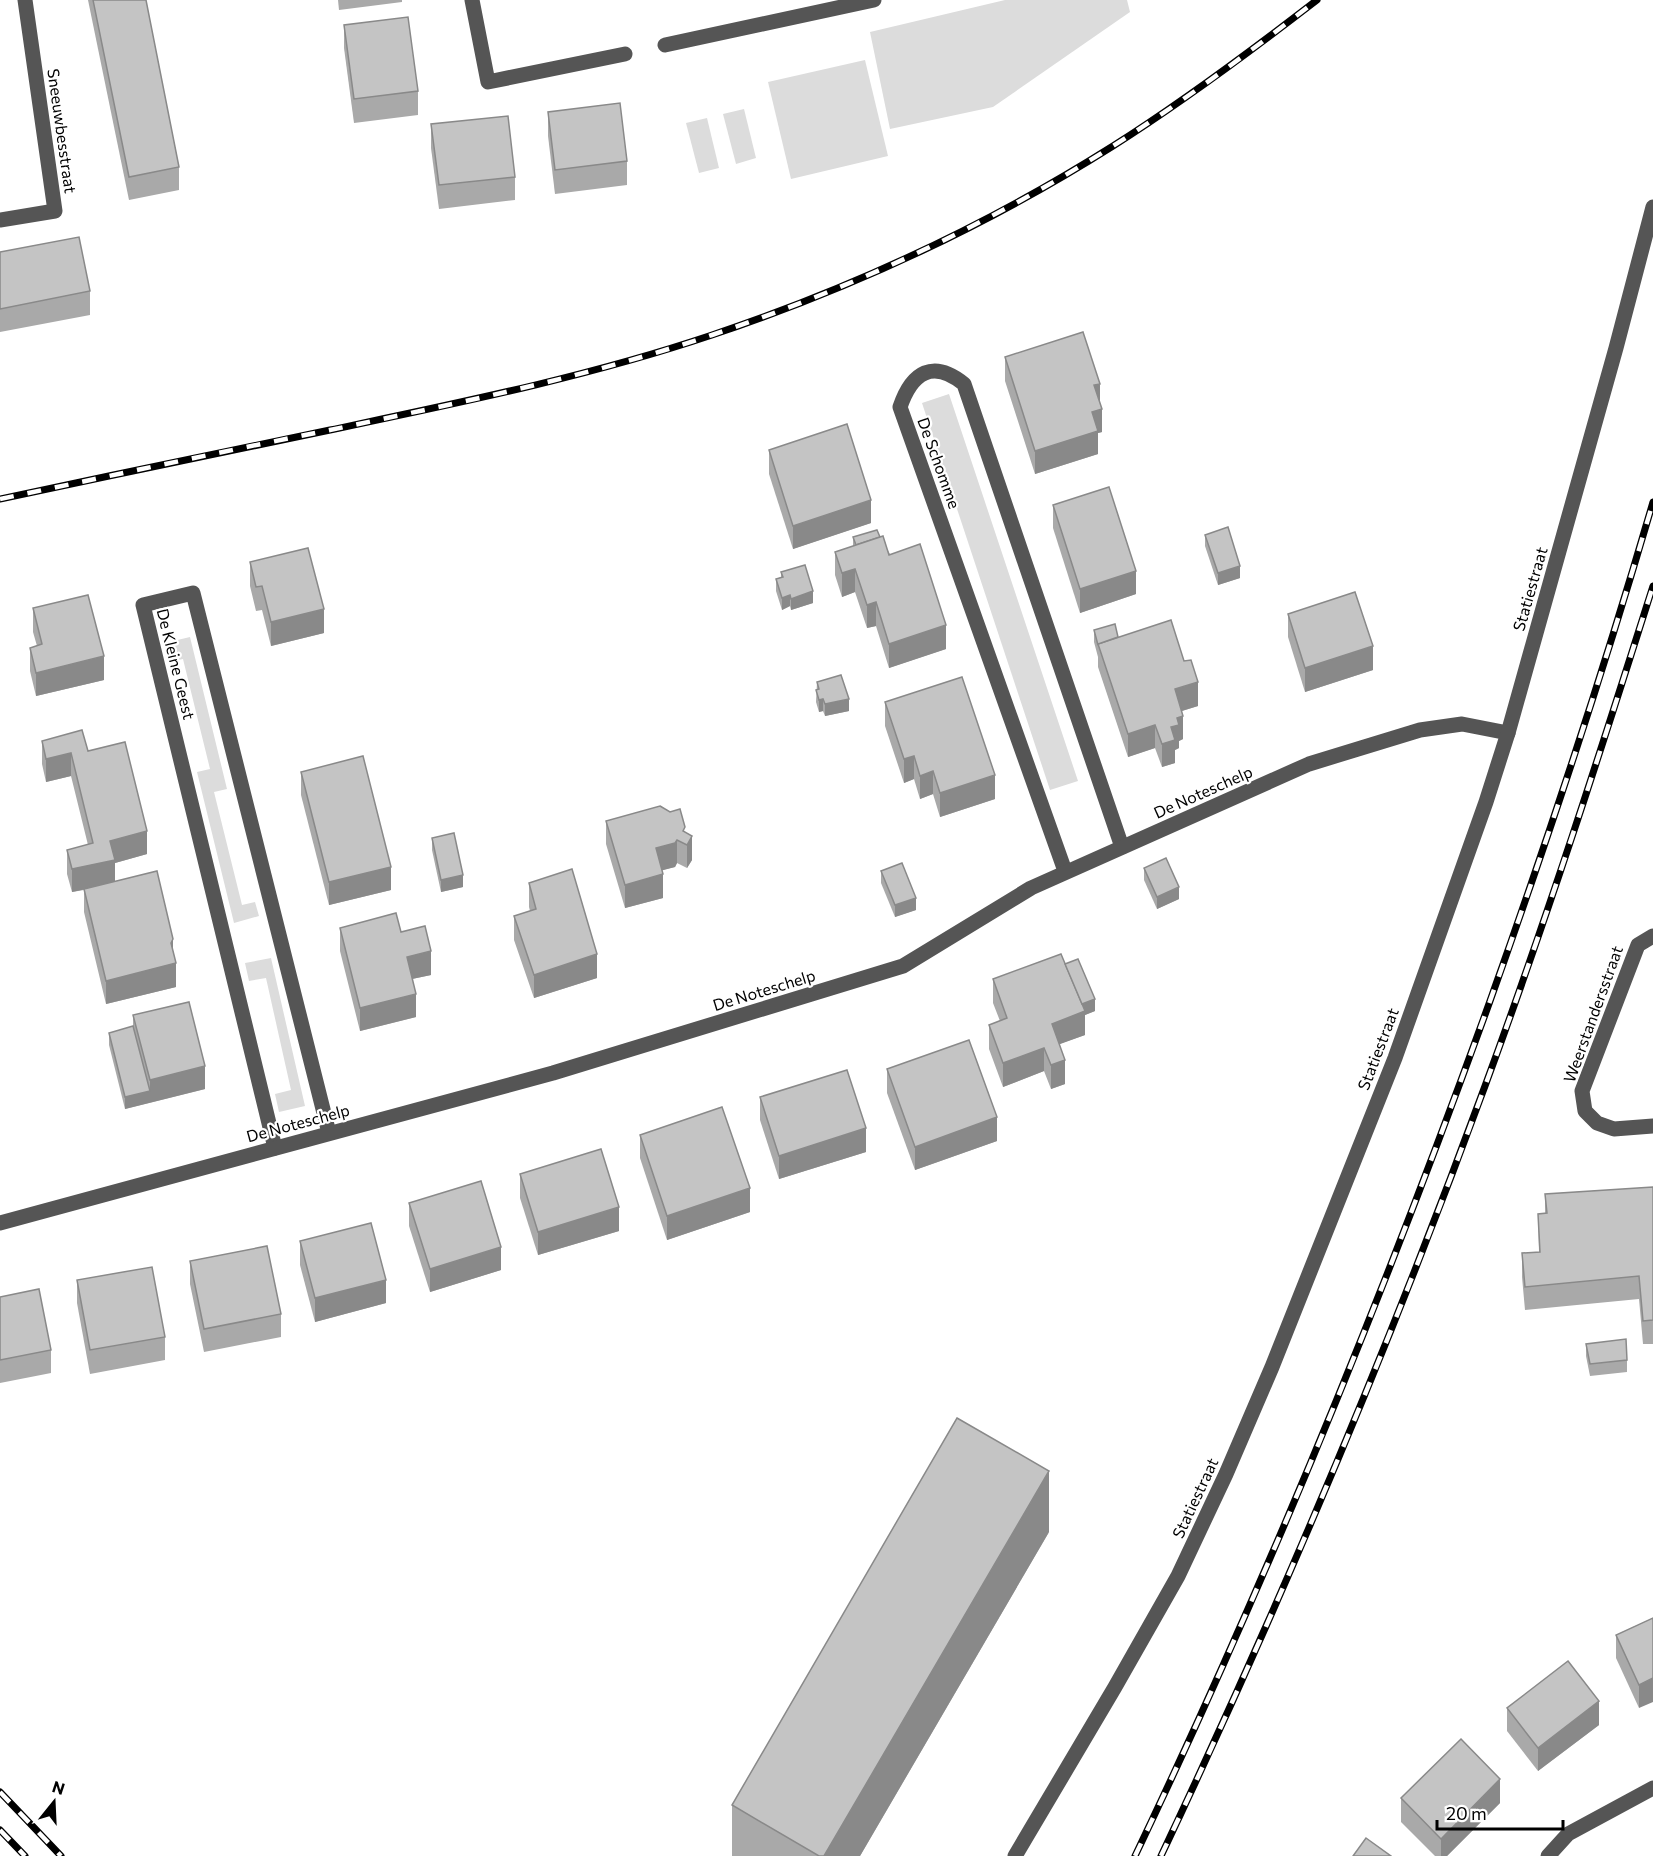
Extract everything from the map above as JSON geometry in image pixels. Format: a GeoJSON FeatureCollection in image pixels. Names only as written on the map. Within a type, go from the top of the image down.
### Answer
{"type":"FeatureCollection","features":[{"type":"Feature","properties":{"kind":"street","name":"Sneeuwbesstraat"},"geometry":{"type":"LineString","coordinates":[[0,220],[56,212],[25,0]]}},
{"type":"Feature","properties":{"kind":"street"},"geometry":{"type":"LineString","coordinates":[[472,0],[488,82],[625,54]]}},
{"type":"Feature","properties":{"kind":"street"},"geometry":{"type":"LineString","coordinates":[[665,45],[874,0]]}},
{"type":"Feature","properties":{"kind":"street","name":"Statiestraat"},"geometry":{"type":"LineString","coordinates":[[1015,1856],[1178,1576],[1226,1474],[1272,1367],[1395,1058],[1486,802],[1508,733],[1616,348],[1653,207]]}},
{"type":"Feature","properties":{"kind":"street","name":"De Schomme"},"geometry":{"type":"LineString","coordinates":[[1065,871],[900,407],[912,383],[923,374],[937,370],[951,374],[964,384],[1122,848]]}},
{"type":"Feature","properties":{"kind":"street","name":"De Kleine Geest"},"geometry":{"type":"LineString","coordinates":[[275,1148],[143,605],[192,593],[329,1133]]}},
{"type":"Feature","properties":{"kind":"street","name":"De Noteschelp"},"geometry":{"type":"LineString","coordinates":[[0,1223],[553,1073],[903,966],[1031,888],[1065,871],[1122,848],[1309,764],[1420,730],[1462,724],[1508,733]]}},
{"type":"Feature","properties":{"kind":"street","name":"Weerstandersstraat"},"geometry":{"type":"LineString","coordinates":[[1653,936],[1638,945],[1582,1091],[1585,1111],[1597,1123],[1614,1129],[1653,1126]]}},
{"type":"Feature","properties":{"kind":"street"},"geometry":{"type":"LineString","coordinates":[[1548,1856],[1568,1834],[1653,1788]]}},
{"type":"Feature","properties":{"kind":"shaded area"},"geometry":{"type":"Polygon","coordinates":[[[1005,0],[1127,0],[1130,12],[993,107],[890,129],[870,32],[1005,0]]]}},
{"type":"Feature","properties":{"kind":"shaded area"},"geometry":{"type":"Polygon","coordinates":[[[865,60],[888,156],[791,179],[768,82],[865,60]]]}},
{"type":"Feature","properties":{"kind":"shaded area"},"geometry":{"type":"Polygon","coordinates":[[[744,109],[756,158],[736,164],[723,114],[744,109]]]}},
{"type":"Feature","properties":{"kind":"shaded area"},"geometry":{"type":"Polygon","coordinates":[[[707,118],[719,168],[699,173],[686,123],[707,118]]]}},
{"type":"Feature","properties":{"kind":"shaded area"},"geometry":{"type":"Polygon","coordinates":[[[949,394],[1078,781],[1050,790],[922,403],[949,394]]]}},
{"type":"Feature","properties":{"kind":"shaded area"},"geometry":{"type":"Polygon","coordinates":[[[190,637],[227,789],[214,792],[242,905],[255,902],[259,916],[234,923],[197,772],[210,769],[183,659],[169,662],[165,643],[190,637]]]}},
{"type":"Feature","properties":{"kind":"shaded area"},"geometry":{"type":"Polygon","coordinates":[[[271,958],[305,1106],[279,1112],[275,1094],[291,1090],[266,978],[249,981],[245,963],[271,958]]]}},
{"type":"Feature","properties":{"kind":"building"},"geometry":{"type":"Polygon","coordinates":[[[93,0],[146,0],[179,167],[129,177],[93,0]]]}},
{"type":"Feature","properties":{"kind":"building"},"geometry":{"type":"Polygon","coordinates":[[[408,17],[418,91],[354,99],[344,25],[408,17]]]}},
{"type":"Feature","properties":{"kind":"building"},"geometry":{"type":"Polygon","coordinates":[[[620,103],[627,161],[555,170],[548,112],[620,103]]]}},
{"type":"Feature","properties":{"kind":"building"},"geometry":{"type":"Polygon","coordinates":[[[508,116],[515,177],[439,185],[431,124],[508,116]]]}},
{"type":"Feature","properties":{"kind":"building"},"geometry":{"type":"Polygon","coordinates":[[[79,237],[90,291],[0,309],[0,252],[79,237]]]}},
{"type":"Feature","properties":{"kind":"building"},"geometry":{"type":"Polygon","coordinates":[[[1083,332],[1100,384],[1094,385],[1102,409],[1092,412],[1098,431],[1035,451],[1005,357],[1083,332]]]}},
{"type":"Feature","properties":{"kind":"building"},"geometry":{"type":"Polygon","coordinates":[[[847,424],[871,500],[793,526],[769,450],[847,424]]]}},
{"type":"Feature","properties":{"kind":"building"},"geometry":{"type":"Polygon","coordinates":[[[1109,487],[1136,571],[1080,589],[1053,505],[1109,487]]]}},
{"type":"Feature","properties":{"kind":"building"},"geometry":{"type":"Polygon","coordinates":[[[1228,527],[1240,566],[1218,573],[1205,535],[1228,527]]]}},
{"type":"Feature","properties":{"kind":"building"},"geometry":{"type":"Polygon","coordinates":[[[877,530],[880,537],[856,545],[853,537],[877,530]]]}},
{"type":"Feature","properties":{"kind":"building"},"geometry":{"type":"Polygon","coordinates":[[[883,536],[889,555],[920,544],[946,625],[889,644],[876,602],[867,605],[855,569],[842,573],[835,552],[883,536]]]}},
{"type":"Feature","properties":{"kind":"building"},"geometry":{"type":"Polygon","coordinates":[[[308,548],[324,609],[271,622],[262,586],[256,587],[250,562],[308,548]]]}},
{"type":"Feature","properties":{"kind":"building"},"geometry":{"type":"Polygon","coordinates":[[[805,565],[813,591],[791,599],[790,595],[782,598],[776,579],[783,577],[781,572],[805,565]]]}},
{"type":"Feature","properties":{"kind":"building"},"geometry":{"type":"Polygon","coordinates":[[[1355,592],[1373,646],[1305,668],[1288,614],[1355,592]]]}},
{"type":"Feature","properties":{"kind":"building"},"geometry":{"type":"Polygon","coordinates":[[[88,595],[104,656],[36,673],[30,648],[42,644],[33,608],[88,595]]]}},
{"type":"Feature","properties":{"kind":"building"},"geometry":{"type":"Polygon","coordinates":[[[1171,620],[1184,661],[1191,660],[1198,682],[1175,689],[1183,716],[1177,718],[1179,725],[1171,727],[1175,740],[1162,744],[1155,725],[1128,734],[1098,644],[1171,620]]]}},
{"type":"Feature","properties":{"kind":"building"},"geometry":{"type":"Polygon","coordinates":[[[1115,624],[1118,637],[1098,645],[1094,630],[1115,624]]]}},
{"type":"Feature","properties":{"kind":"building"},"geometry":{"type":"Polygon","coordinates":[[[841,675],[849,699],[825,704],[823,699],[819,700],[816,690],[819,689],[817,682],[841,675]]]}},
{"type":"Feature","properties":{"kind":"building"},"geometry":{"type":"Polygon","coordinates":[[[962,677],[995,775],[940,793],[933,771],[920,776],[914,756],[904,759],[885,702],[962,677]]]}},
{"type":"Feature","properties":{"kind":"building"},"geometry":{"type":"Polygon","coordinates":[[[82,730],[88,751],[125,742],[147,831],[110,841],[115,860],[72,869],[67,850],[93,843],[71,753],[46,759],[42,741],[82,730]]]}},
{"type":"Feature","properties":{"kind":"building"},"geometry":{"type":"Polygon","coordinates":[[[363,756],[391,867],[329,882],[301,772],[363,756]]]}},
{"type":"Feature","properties":{"kind":"building"},"geometry":{"type":"Polygon","coordinates":[[[660,806],[670,812],[680,809],[685,827],[683,831],[692,836],[687,845],[677,840],[675,843],[656,848],[663,874],[625,885],[606,821],[660,806]]]}},
{"type":"Feature","properties":{"kind":"building"},"geometry":{"type":"Polygon","coordinates":[[[454,833],[463,875],[441,880],[432,838],[454,833]]]}},
{"type":"Feature","properties":{"kind":"building"},"geometry":{"type":"Polygon","coordinates":[[[1166,858],[1179,887],[1157,897],[1144,868],[1166,858]]]}},
{"type":"Feature","properties":{"kind":"building"},"geometry":{"type":"Polygon","coordinates":[[[902,863],[916,898],[895,905],[881,871],[902,863]]]}},
{"type":"Feature","properties":{"kind":"building"},"geometry":{"type":"Polygon","coordinates":[[[572,869],[597,954],[534,975],[514,916],[536,909],[529,883],[572,869]]]}},
{"type":"Feature","properties":{"kind":"building"},"geometry":{"type":"Polygon","coordinates":[[[157,871],[173,939],[171,943],[176,963],[106,981],[84,889],[157,871]]]}},
{"type":"Feature","properties":{"kind":"building"},"geometry":{"type":"Polygon","coordinates":[[[396,913],[401,932],[425,926],[431,951],[407,957],[416,994],[360,1008],[340,928],[396,913]]]}},
{"type":"Feature","properties":{"kind":"building"},"geometry":{"type":"Polygon","coordinates":[[[1061,954],[1085,1011],[1052,1024],[1065,1060],[1051,1065],[1044,1048],[1003,1063],[989,1025],[1007,1018],[993,979],[1061,954]]]}},
{"type":"Feature","properties":{"kind":"building"},"geometry":{"type":"Polygon","coordinates":[[[1078,959],[1095,999],[1082,1004],[1065,964],[1078,959]]]}},
{"type":"Feature","properties":{"kind":"building"},"geometry":{"type":"Polygon","coordinates":[[[189,1002],[205,1066],[150,1080],[133,1015],[189,1002]]]}},
{"type":"Feature","properties":{"kind":"building"},"geometry":{"type":"Polygon","coordinates":[[[133,1026],[150,1091],[125,1097],[109,1033],[133,1026]]]}},
{"type":"Feature","properties":{"kind":"building"},"geometry":{"type":"Polygon","coordinates":[[[969,1040],[997,1117],[915,1147],[887,1069],[969,1040]]]}},
{"type":"Feature","properties":{"kind":"building"},"geometry":{"type":"Polygon","coordinates":[[[847,1070],[866,1128],[779,1156],[760,1097],[847,1070]]]}},
{"type":"Feature","properties":{"kind":"building"},"geometry":{"type":"Polygon","coordinates":[[[722,1107],[750,1188],[667,1216],[640,1135],[722,1107]]]}},
{"type":"Feature","properties":{"kind":"building"},"geometry":{"type":"Polygon","coordinates":[[[601,1149],[619,1207],[538,1232],[520,1174],[601,1149]]]}},
{"type":"Feature","properties":{"kind":"building"},"geometry":{"type":"Polygon","coordinates":[[[481,1181],[501,1247],[430,1269],[409,1203],[481,1181]]]}},
{"type":"Feature","properties":{"kind":"building"},"geometry":{"type":"Polygon","coordinates":[[[1653,1187],[1653,1320],[1643,1321],[1639,1276],[1525,1287],[1522,1253],[1540,1252],[1538,1214],[1547,1213],[1545,1194],[1653,1187]]]}},
{"type":"Feature","properties":{"kind":"building"},"geometry":{"type":"Polygon","coordinates":[[[371,1223],[386,1280],[315,1298],[300,1241],[371,1223]]]}},
{"type":"Feature","properties":{"kind":"building"},"geometry":{"type":"Polygon","coordinates":[[[267,1246],[281,1314],[204,1329],[190,1261],[267,1246]]]}},
{"type":"Feature","properties":{"kind":"building"},"geometry":{"type":"Polygon","coordinates":[[[152,1267],[165,1337],[90,1350],[77,1280],[152,1267]]]}},
{"type":"Feature","properties":{"kind":"building"},"geometry":{"type":"Polygon","coordinates":[[[39,1289],[51,1350],[0,1360],[0,1297],[39,1289]]]}},
{"type":"Feature","properties":{"kind":"building"},"geometry":{"type":"Polygon","coordinates":[[[1626,1339],[1627,1360],[1590,1364],[1586,1344],[1626,1339]]]}},
{"type":"Feature","properties":{"kind":"building"},"geometry":{"type":"Polygon","coordinates":[[[957,1418],[1049,1471],[824,1856],[819,1856],[732,1805],[957,1418]]]}},
{"type":"Feature","properties":{"kind":"building"},"geometry":{"type":"Polygon","coordinates":[[[1653,1618],[1653,1678],[1639,1685],[1616,1635],[1653,1618]]]}},
{"type":"Feature","properties":{"kind":"building"},"geometry":{"type":"Polygon","coordinates":[[[1568,1661],[1599,1701],[1538,1748],[1507,1708],[1568,1661]]]}},
{"type":"Feature","properties":{"kind":"building"},"geometry":{"type":"Polygon","coordinates":[[[1461,1739],[1500,1779],[1441,1839],[1401,1798],[1461,1739]]]}},
{"type":"Feature","properties":{"kind":"building"},"geometry":{"type":"Polygon","coordinates":[[[1366,1838],[1391,1856],[1353,1856],[1366,1838]]]}},
{"type":"Feature","properties":{"kind":"railway"},"geometry":{"type":"LineString","coordinates":[[0,499],[522,388],[618,364],[764,317],[918,252],[1066,175],[1191,93],[1317,0]]}},
{"type":"Feature","properties":{"kind":"railway"},"geometry":{"type":"LineString","coordinates":[[1135,1856],[1278,1540],[1409,1218],[1490,1001],[1533,877],[1575,753],[1653,502]]}},
{"type":"Feature","properties":{"kind":"railway"},"geometry":{"type":"LineString","coordinates":[[1161,1856],[1332,1474],[1411,1281],[1508,1024],[1593,774],[1653,586]]}},
{"type":"Feature","properties":{"kind":"railway"},"geometry":{"type":"LineString","coordinates":[[0,1792],[61,1856]]}},
{"type":"Feature","properties":{"kind":"railway"},"geometry":{"type":"LineString","coordinates":[[0,1830],[25,1856]]}}]}
